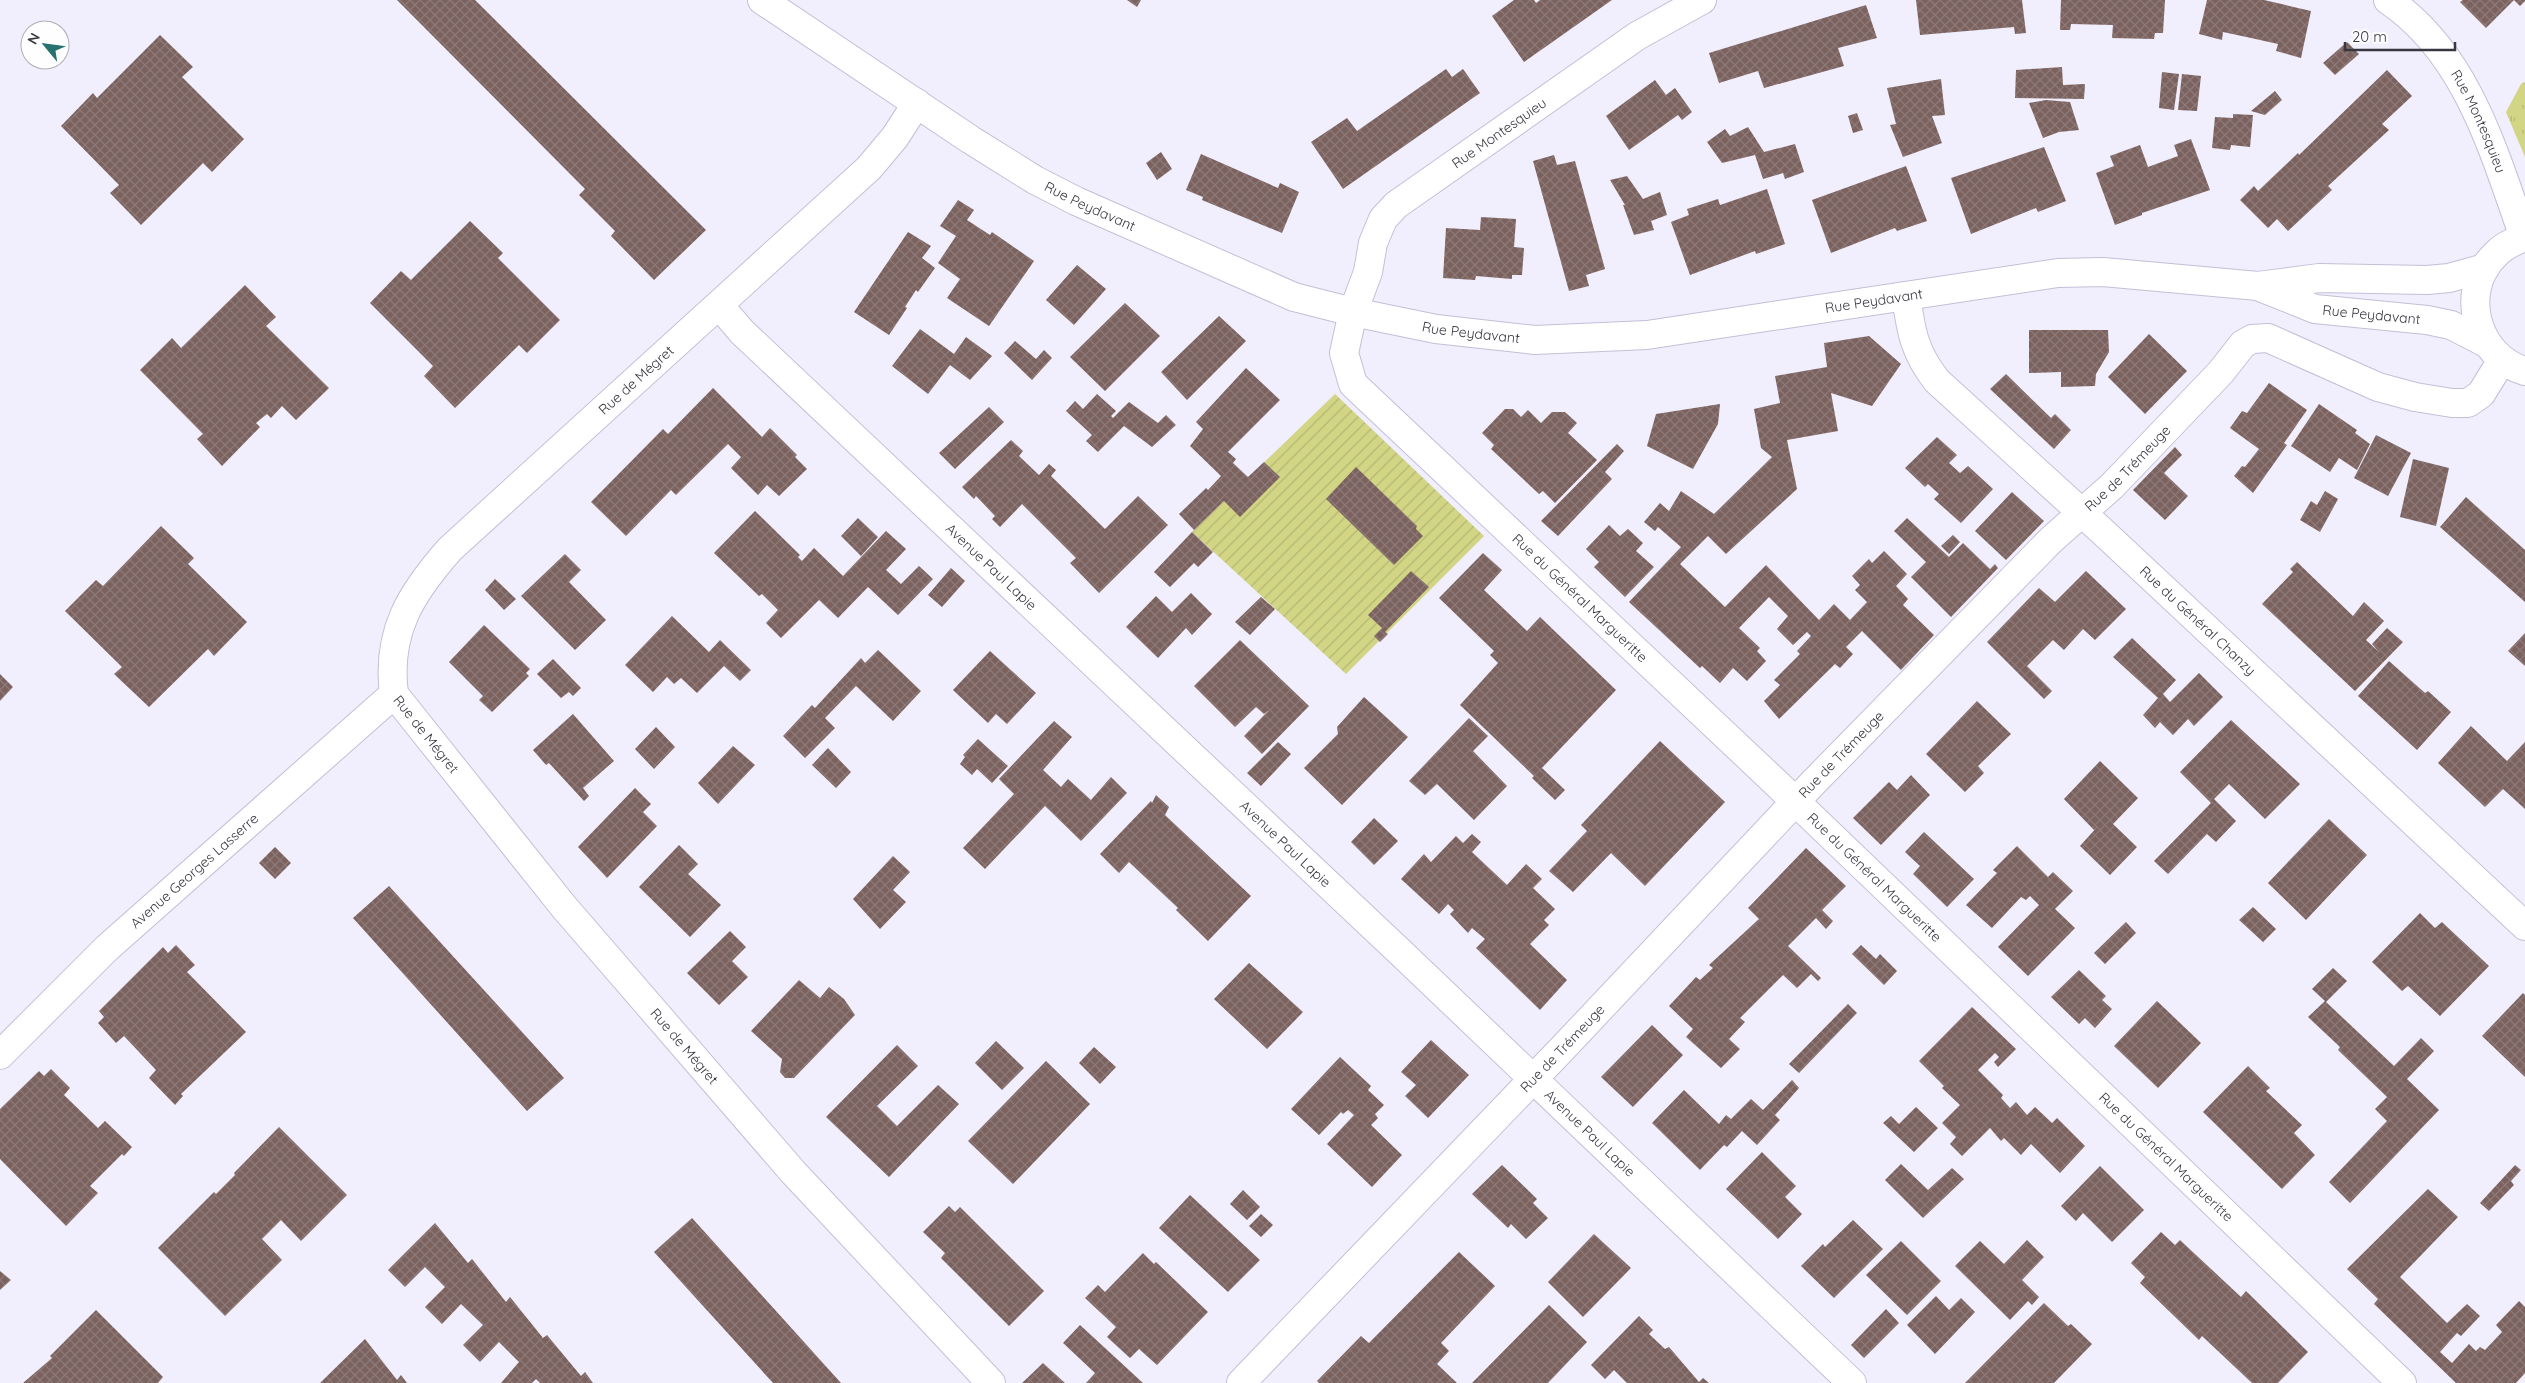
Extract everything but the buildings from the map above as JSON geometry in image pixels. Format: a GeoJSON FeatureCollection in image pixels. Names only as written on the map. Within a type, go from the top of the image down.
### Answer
{"type":"FeatureCollection","features":[{"type":"Feature","properties":{"kind":"street","name":"Rue Peydavant"},"geometry":{"type":"LineString","coordinates":[[762,0],[1027,175],[1076,200],[1294,297],[1353,312],[1436,329],[1544,339],[1647,335],[2058,273],[2094,272],[2258,286],[2319,278],[2449,278],[2485,268]]}},
{"type":"Feature","properties":{"kind":"street","name":"Rue Montesquieu"},"geometry":{"type":"LineString","coordinates":[[1353,312],[1368,272],[1373,243],[1383,219],[1396,205],[1637,36],[1702,0]]}},
{"type":"Feature","properties":{"kind":"street","name":"Rue Montesquieu"},"geometry":{"type":"LineString","coordinates":[[2388,0],[2441,48],[2465,87],[2507,187],[2525,237]]}},
{"type":"Feature","properties":{"kind":"street","name":"Rue de Mégret"},"geometry":{"type":"LineString","coordinates":[[917,103],[895,137],[869,168],[450,548],[428,573],[412,597],[397,638],[390,668],[394,694],[564,907],[761,1135],[992,1383]]}},
{"type":"Feature","properties":{"kind":"street"},"geometry":{"type":"LineString","coordinates":[[2504,358],[2476,321],[2475,298],[2485,268],[2494,255],[2508,245],[2525,237]]}},
{"type":"Feature","properties":{"kind":"street","name":"Rue Peydavant"},"geometry":{"type":"LineString","coordinates":[[2258,286],[2315,309],[2427,320],[2451,325],[2504,358]]}},
{"type":"Feature","properties":{"kind":"street","name":"Rue du Général Chanzy"},"geometry":{"type":"LineString","coordinates":[[1906,296],[1911,333],[1924,364],[1933,375],[2525,926]]}},
{"type":"Feature","properties":{"kind":"street","name":"Avenue Paul Lapie"},"geometry":{"type":"LineString","coordinates":[[719,305],[742,332],[1852,1383]]}},
{"type":"Feature","properties":{"kind":"street","name":"Rue du Général Margueritte"},"geometry":{"type":"LineString","coordinates":[[1353,312],[1344,352],[1353,384],[1796,802],[2402,1383]]}},
{"type":"Feature","properties":{"kind":"street","name":"Rue de Trémeuge"},"geometry":{"type":"LineString","coordinates":[[1241,1383],[1796,802],[2051,540],[2112,486],[2221,372],[2243,344],[2252,339],[2268,338],[2378,387],[2415,397],[2452,402],[2468,402],[2481,394],[2491,382],[2504,358]]}},
{"type":"Feature","properties":{"kind":"street","name":"Avenue Georges Lasserre"},"geometry":{"type":"LineString","coordinates":[[0,1055],[114,942],[394,694]]}},
{"type":"Feature","properties":{"kind":"green space"},"geometry":{"type":"Polygon","coordinates":[[[2525,82],[2525,157],[2506,112],[2521,84],[2525,82]]]}},
{"type":"Feature","properties":{"kind":"green space"},"geometry":{"type":"Polygon","coordinates":[[[1335,394],[1484,536],[1346,674],[1192,532],[1335,394]]]}}]}
